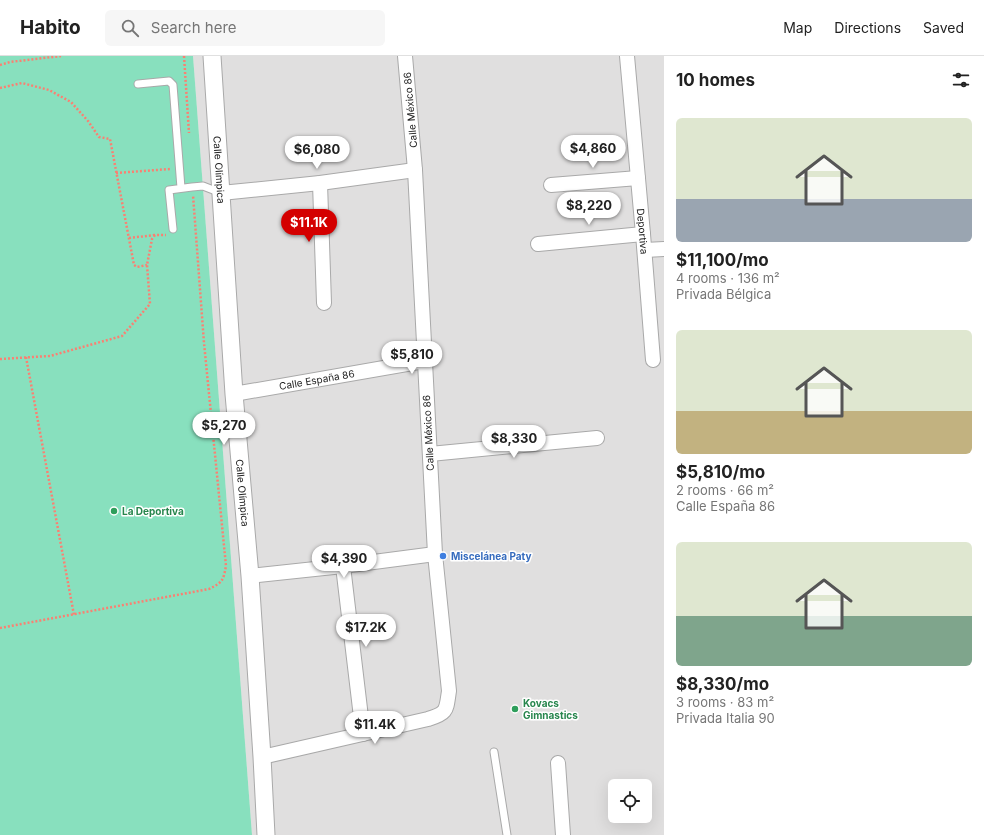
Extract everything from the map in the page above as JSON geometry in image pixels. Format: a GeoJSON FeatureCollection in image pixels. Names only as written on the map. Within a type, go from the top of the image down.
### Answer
{"type":"FeatureCollection","features":[{"type":"Feature","properties":{"kind":"street","name":"Calle Olímpica"},"geometry":{"type":"LineString","coordinates":[[212,56],[234,394],[250,576],[266,835]]}},
{"type":"Feature","properties":{"kind":"street","name":"Calle México 86"},"geometry":{"type":"LineString","coordinates":[[262,757],[437,717],[443,714],[446,710],[449,691],[435,554],[415,170],[405,56]]}},
{"type":"Feature","properties":{"kind":"street","name":"Deportiva"},"geometry":{"type":"LineString","coordinates":[[627,56],[645,250],[653,360]]}},
{"type":"Feature","properties":{"kind":"street"},"geometry":{"type":"LineString","coordinates":[[221,193],[320,183],[415,170]]}},
{"type":"Feature","properties":{"kind":"street"},"geometry":{"type":"LineString","coordinates":[[551,185],[638,178]]}},
{"type":"Feature","properties":{"kind":"street"},"geometry":{"type":"LineString","coordinates":[[320,183],[324,303]]}},
{"type":"Feature","properties":{"kind":"street"},"geometry":{"type":"LineString","coordinates":[[538,244],[643,234]]}},
{"type":"Feature","properties":{"kind":"street"},"geometry":{"type":"LineString","coordinates":[[645,250],[664,249]]}},
{"type":"Feature","properties":{"kind":"street","name":"Calle España 86"},"geometry":{"type":"LineString","coordinates":[[234,394],[424,362]]}},
{"type":"Feature","properties":{"kind":"street"},"geometry":{"type":"LineString","coordinates":[[430,454],[597,438]]}},
{"type":"Feature","properties":{"kind":"street"},"geometry":{"type":"LineString","coordinates":[[250,576],[435,554]]}},
{"type":"Feature","properties":{"kind":"street"},"geometry":{"type":"LineString","coordinates":[[343,566],[363,734]]}},
{"type":"Feature","properties":{"kind":"street"},"geometry":{"type":"LineString","coordinates":[[558,763],[563,835]]}},
{"type":"Feature","properties":{"kind":"lane"},"geometry":{"type":"LineString","coordinates":[[138,84],[169,81],[173,85],[181,188]]}},
{"type":"Feature","properties":{"kind":"lane"},"geometry":{"type":"LineString","coordinates":[[173,229],[169,190],[203,186],[221,193]]}},
{"type":"Feature","properties":{"kind":"lane"},"geometry":{"type":"LineString","coordinates":[[494,752],[507,835]]}},
{"type":"Feature","properties":{"kind":"path"},"geometry":{"type":"LineString","coordinates":[[0,65],[10,62],[62,56]]}},
{"type":"Feature","properties":{"kind":"path"},"geometry":{"type":"LineString","coordinates":[[184,56],[189,140]]}},
{"type":"Feature","properties":{"kind":"path"},"geometry":{"type":"LineString","coordinates":[[0,88],[22,83],[49,90],[71,102],[88,121],[99,137],[110,139],[134,266],[137,267],[147,265]]}},
{"type":"Feature","properties":{"kind":"path"},"geometry":{"type":"LineString","coordinates":[[116,173],[179,168]]}},
{"type":"Feature","properties":{"kind":"path"},"geometry":{"type":"LineString","coordinates":[[0,628],[209,589],[216,586],[223,580],[226,566],[204,335],[192,187]]}},
{"type":"Feature","properties":{"kind":"path"},"geometry":{"type":"LineString","coordinates":[[129,238],[173,234],[173,229]]}},
{"type":"Feature","properties":{"kind":"path"},"geometry":{"type":"LineString","coordinates":[[0,359],[50,356],[122,336],[150,304],[147,265],[152,239],[155,235]]}},
{"type":"Feature","properties":{"kind":"path"},"geometry":{"type":"LineString","coordinates":[[26,357],[74,615]]}},
{"type":"Feature","properties":{"kind":"shaded area"},"geometry":{"type":"Polygon","coordinates":[[[193,56],[664,56],[664,835],[252,835],[193,56]]]}},
{"type":"Feature","properties":{"kind":"green space","name":"La Deportiva"},"geometry":{"type":"Polygon","coordinates":[[[0,56],[193,56],[252,835],[0,835],[0,56]]]}},
{"type":"Feature","properties":{"kind":"place","name":"La Deportiva"},"geometry":{"type":"Point","coordinates":[114,511]}},
{"type":"Feature","properties":{"kind":"place","name":"Miscelánea Paty"},"geometry":{"type":"Point","coordinates":[443,556]}},
{"type":"Feature","properties":{"kind":"place","name":"Kovacs Gimnastics"},"geometry":{"type":"Point","coordinates":[515,709]}}]}
